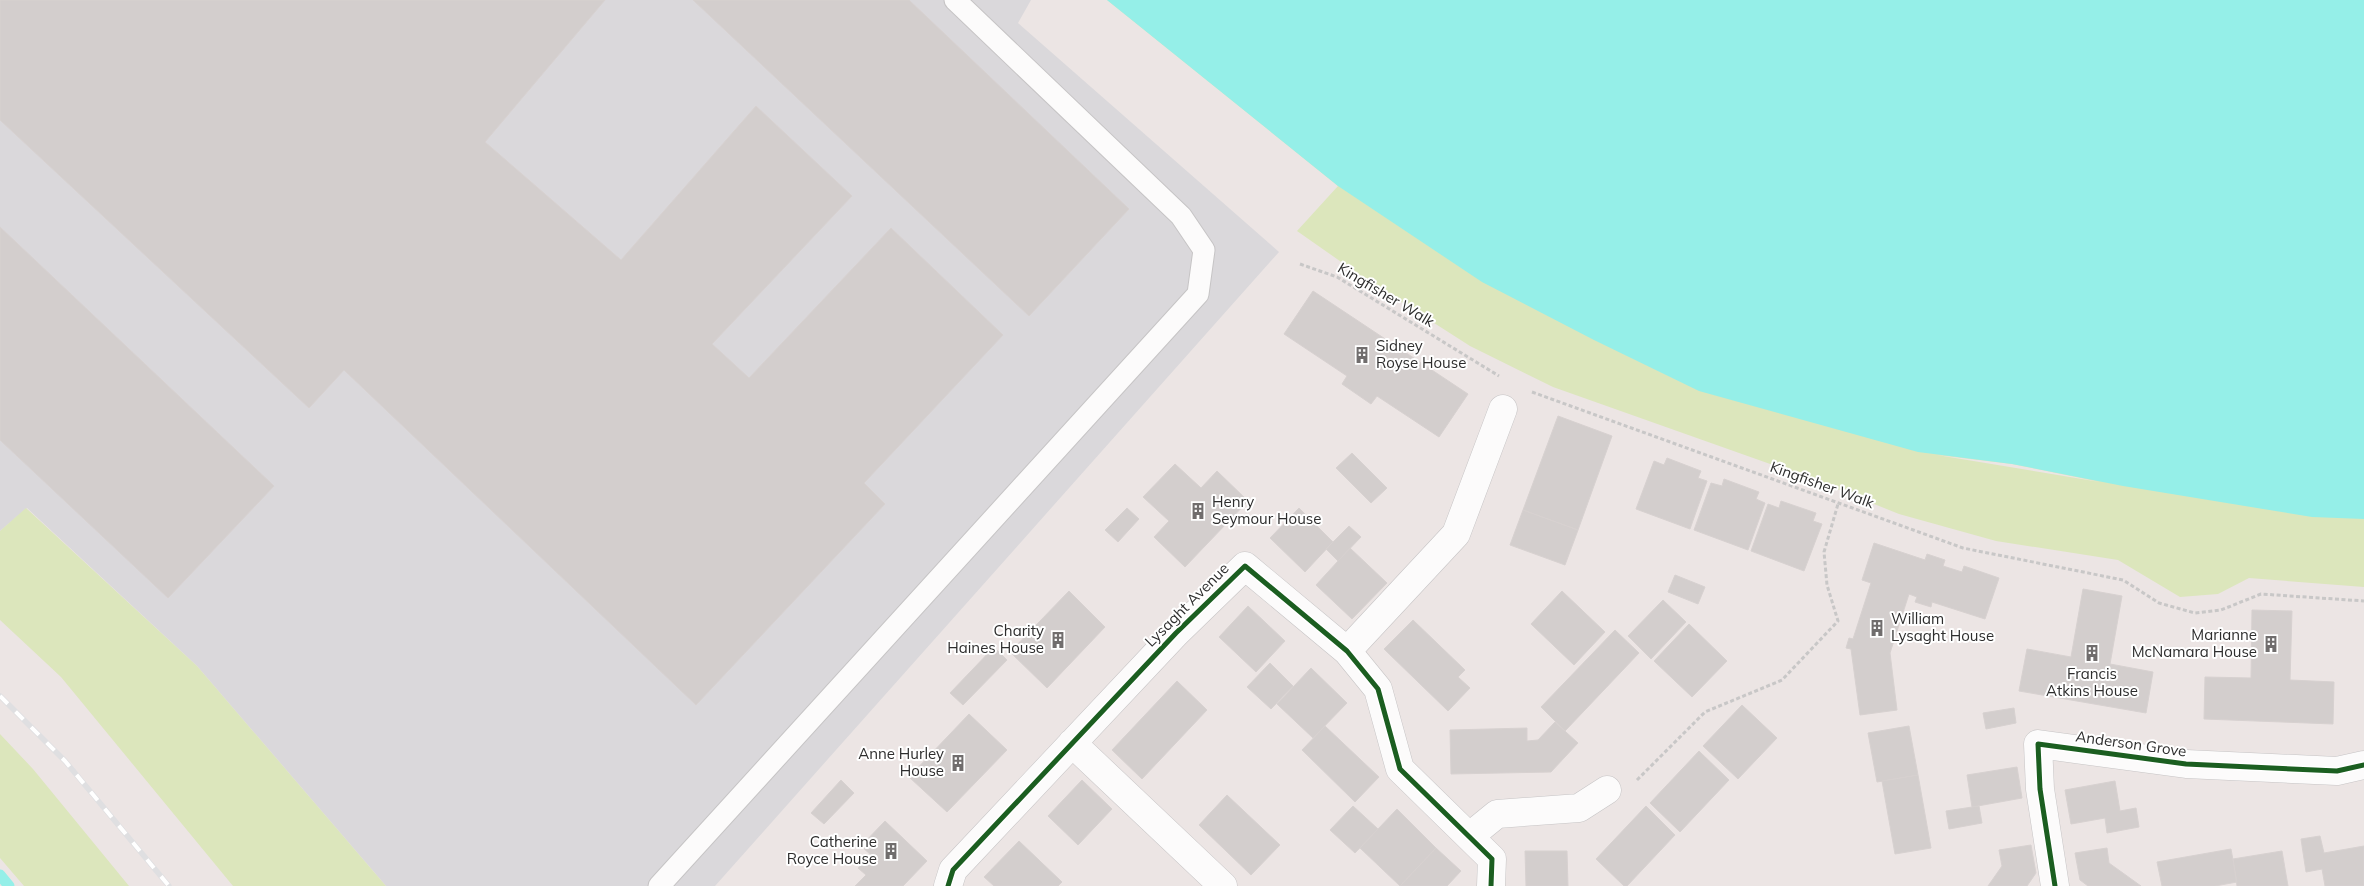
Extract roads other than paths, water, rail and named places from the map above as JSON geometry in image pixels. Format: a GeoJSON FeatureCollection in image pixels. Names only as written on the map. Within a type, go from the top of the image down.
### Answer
{"type":"FeatureCollection","features":[{"type":"Feature","properties":{"kind":"street"},"geometry":{"type":"LineString","coordinates":[[1347,652],[1456,534],[1503,409]]}},
{"type":"Feature","properties":{"kind":"street","name":"Lysaght Avenue"},"geometry":{"type":"LineString","coordinates":[[948,886],[953,870],[1176,633],[1245,566],[1347,652],[1378,689],[1400,769],[1492,859],[1491,886]]}},
{"type":"Feature","properties":{"kind":"street"},"geometry":{"type":"LineString","coordinates":[[1072,743],[1223,886]]}},
{"type":"Feature","properties":{"kind":"street","name":"Anderson Grove"},"geometry":{"type":"LineString","coordinates":[[2055,886],[2040,789],[2038,744],[2186,764],[2337,771],[2364,765]]}},
{"type":"Feature","properties":{"kind":"street"},"geometry":{"type":"LineString","coordinates":[[1470,836],[1497,814],[1578,808],[1607,790]]}},
{"type":"Feature","properties":{"kind":"lane"},"geometry":{"type":"LineString","coordinates":[[659,886],[1198,294],[1204,250],[1181,216],[955,0]]}},
{"type":"Feature","properties":{"kind":"water"},"geometry":{"type":"Polygon","coordinates":[[[1107,0],[2364,0],[2364,519],[2312,517],[2123,486],[2012,464],[1918,452],[1699,391],[1594,340],[1482,282],[1338,186],[1107,0]]]}},
{"type":"Feature","properties":{"kind":"waterway"},"geometry":{"type":"LineString","coordinates":[[0,875],[9,886]]}},
{"type":"Feature","properties":{"kind":"railway"},"geometry":{"type":"LineString","coordinates":[[0,696],[65,761],[169,886]]}},
{"type":"Feature","properties":{"kind":"place","name":"Sidney Royse House"},"geometry":{"type":"Point","coordinates":[1362,355]}},
{"type":"Feature","properties":{"kind":"place","name":"Henry Seymour House"},"geometry":{"type":"Point","coordinates":[1198,511]}},
{"type":"Feature","properties":{"kind":"place","name":"William Lysaght House"},"geometry":{"type":"Point","coordinates":[1877,628]}},
{"type":"Feature","properties":{"kind":"place","name":"Charity Haines House"},"geometry":{"type":"Point","coordinates":[1058,640]}},
{"type":"Feature","properties":{"kind":"place","name":"Marianne McNamara House"},"geometry":{"type":"Point","coordinates":[2271,644]}},
{"type":"Feature","properties":{"kind":"place","name":"Francis Atkins House"},"geometry":{"type":"Point","coordinates":[2092,653]}},
{"type":"Feature","properties":{"kind":"place","name":"Anne Hurley House"},"geometry":{"type":"Point","coordinates":[958,763]}},
{"type":"Feature","properties":{"kind":"place","name":"Catherine Royce House"},"geometry":{"type":"Point","coordinates":[891,851]}}]}
